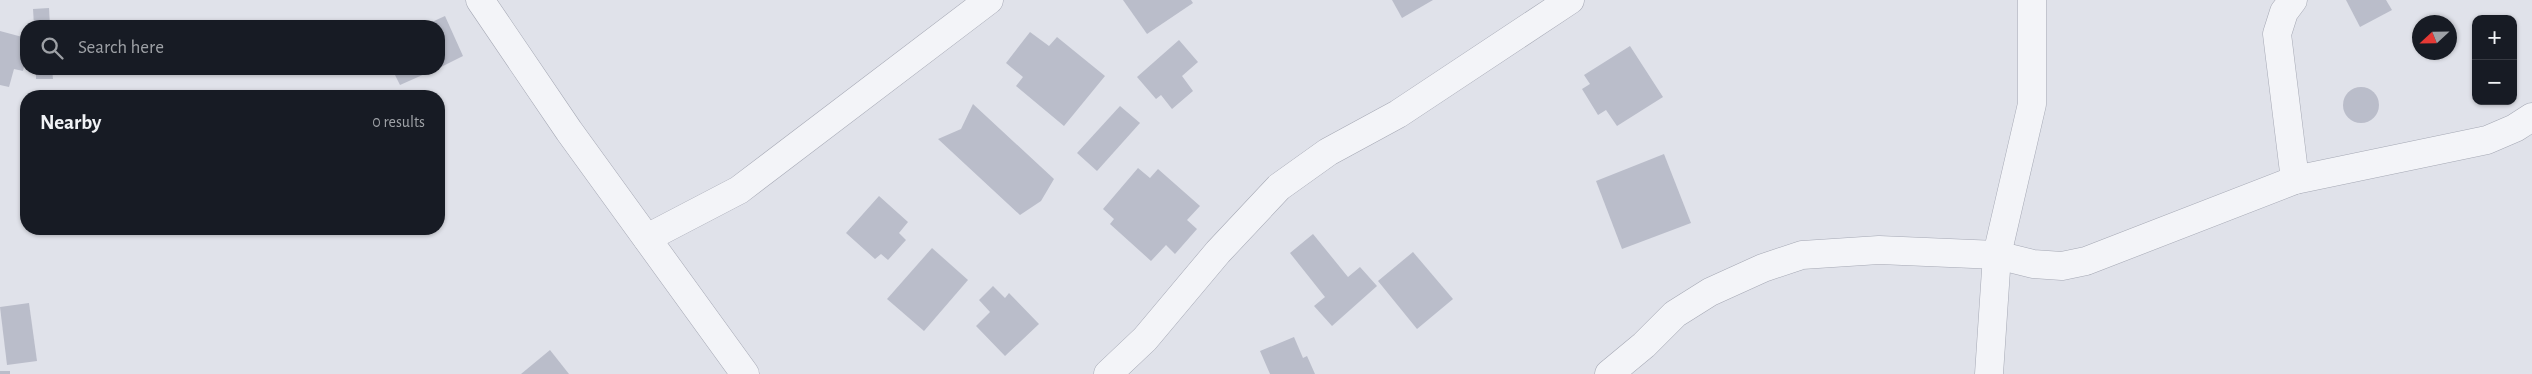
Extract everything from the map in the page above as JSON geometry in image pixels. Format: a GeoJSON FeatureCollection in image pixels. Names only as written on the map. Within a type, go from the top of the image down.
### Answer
{"type":"FeatureCollection","features":[{"type":"Feature","properties":{"kind":"street"},"geometry":{"type":"LineString","coordinates":[[480,0],[569,131],[745,374]]}},
{"type":"Feature","properties":{"kind":"street"},"geometry":{"type":"LineString","coordinates":[[647,238],[739,190],[989,0]]}},
{"type":"Feature","properties":{"kind":"street"},"geometry":{"type":"LineString","coordinates":[[1108,374],[1145,339],[1218,252],[1279,187],[1328,152],[1398,114],[1570,0]]}},
{"type":"Feature","properties":{"kind":"street"},"geometry":{"type":"LineString","coordinates":[[1989,374],[1997,255],[2032,104],[2032,0]]}},
{"type":"Feature","properties":{"kind":"street"},"geometry":{"type":"LineString","coordinates":[[2293,0],[2284,12],[2278,34],[2295,180]]}},
{"type":"Feature","properties":{"kind":"street"},"geometry":{"type":"LineString","coordinates":[[1609,374],[1644,345],[1675,314],[1710,292],[1763,268],[1802,255],[1878,250],[1997,255],[2033,264],[2062,266],[2086,261],[2295,180],[2487,140],[2515,128],[2532,117]]}},
{"type":"Feature","properties":{"kind":"building"},"geometry":{"type":"Polygon","coordinates":[[[1123,0],[1191,0],[1193,3],[1147,34],[1123,0]]]}},
{"type":"Feature","properties":{"kind":"building"},"geometry":{"type":"Polygon","coordinates":[[[1392,0],[1433,0],[1402,18],[1392,0]]]}},
{"type":"Feature","properties":{"kind":"building"},"geometry":{"type":"Polygon","coordinates":[[[2346,0],[2386,0],[2392,10],[2360,27],[2346,0]]]}},
{"type":"Feature","properties":{"kind":"building"},"geometry":{"type":"Polygon","coordinates":[[[49,8],[50,20],[34,20],[33,9],[49,8]]]}},
{"type":"Feature","properties":{"kind":"building"},"geometry":{"type":"Polygon","coordinates":[[[445,16],[463,56],[445,65],[445,20],[436,20],[445,16]]]}},
{"type":"Feature","properties":{"kind":"building"},"geometry":{"type":"Polygon","coordinates":[[[0,31],[20,36],[20,70],[14,69],[9,87],[0,85],[0,31]]]}},
{"type":"Feature","properties":{"kind":"building"},"geometry":{"type":"Polygon","coordinates":[[[1030,32],[1049,46],[1057,37],[1105,76],[1064,126],[1016,86],[1023,77],[1006,63],[1030,32]]]}},
{"type":"Feature","properties":{"kind":"building"},"geometry":{"type":"Polygon","coordinates":[[[1179,40],[1198,62],[1182,76],[1193,91],[1172,109],[1161,95],[1156,99],[1137,77],[1179,40]]]}},
{"type":"Feature","properties":{"kind":"building"},"geometry":{"type":"Polygon","coordinates":[[[1630,46],[1663,97],[1617,126],[1606,110],[1598,115],[1582,89],[1590,84],[1584,75],[1630,46]]]}},
{"type":"Feature","properties":{"kind":"building"},"geometry":{"type":"Polygon","coordinates":[[[36,75],[53,75],[53,79],[36,79],[36,75]]]}},
{"type":"Feature","properties":{"kind":"building"},"geometry":{"type":"Polygon","coordinates":[[[395,75],[422,75],[400,85],[395,75]]]}},
{"type":"Feature","properties":{"kind":"building"},"geometry":{"type":"Polygon","coordinates":[[[2361,87],[2368,88],[2374,92],[2378,98],[2378,112],[2374,118],[2368,122],[2361,123],[2354,122],[2348,118],[2344,112],[2343,105],[2344,98],[2348,92],[2354,88],[2361,87]]]}},
{"type":"Feature","properties":{"kind":"building"},"geometry":{"type":"Polygon","coordinates":[[[973,104],[1054,179],[1041,201],[1020,215],[938,139],[961,129],[973,104]]]}},
{"type":"Feature","properties":{"kind":"building"},"geometry":{"type":"Polygon","coordinates":[[[1120,106],[1140,123],[1097,171],[1077,153],[1120,106]]]}},
{"type":"Feature","properties":{"kind":"building"},"geometry":{"type":"Polygon","coordinates":[[[1664,154],[1691,223],[1622,249],[1596,181],[1664,154]]]}},
{"type":"Feature","properties":{"kind":"building"},"geometry":{"type":"Polygon","coordinates":[[[1138,168],[1150,178],[1158,169],[1200,206],[1187,220],[1197,229],[1175,254],[1166,245],[1151,261],[1110,224],[1114,219],[1103,209],[1138,168]]]}},
{"type":"Feature","properties":{"kind":"building"},"geometry":{"type":"Polygon","coordinates":[[[879,196],[908,222],[899,233],[906,240],[888,260],[881,254],[875,259],[846,233],[879,196]]]}},
{"type":"Feature","properties":{"kind":"building"},"geometry":{"type":"Polygon","coordinates":[[[1313,234],[1348,277],[1360,267],[1377,286],[1332,326],[1314,306],[1325,297],[1290,253],[1313,234]]]}},
{"type":"Feature","properties":{"kind":"building"},"geometry":{"type":"Polygon","coordinates":[[[932,248],[968,280],[924,331],[887,299],[932,248]]]}},
{"type":"Feature","properties":{"kind":"building"},"geometry":{"type":"Polygon","coordinates":[[[1413,252],[1453,299],[1417,329],[1378,281],[1413,252]]]}},
{"type":"Feature","properties":{"kind":"building"},"geometry":{"type":"Polygon","coordinates":[[[993,286],[1005,298],[1009,293],[1039,324],[1005,356],[976,326],[990,312],[979,300],[993,286]]]}},
{"type":"Feature","properties":{"kind":"building"},"geometry":{"type":"Polygon","coordinates":[[[29,303],[37,361],[7,365],[0,307],[29,303]]]}},
{"type":"Feature","properties":{"kind":"building"},"geometry":{"type":"Polygon","coordinates":[[[1294,337],[1303,358],[1307,356],[1315,374],[1270,374],[1260,351],[1294,337]]]}},
{"type":"Feature","properties":{"kind":"building"},"geometry":{"type":"Polygon","coordinates":[[[550,350],[569,374],[521,374],[550,350]]]}},
{"type":"Feature","properties":{"kind":"building"},"geometry":{"type":"Polygon","coordinates":[[[0,371],[10,371],[10,374],[0,374],[0,371]]]}}]}
